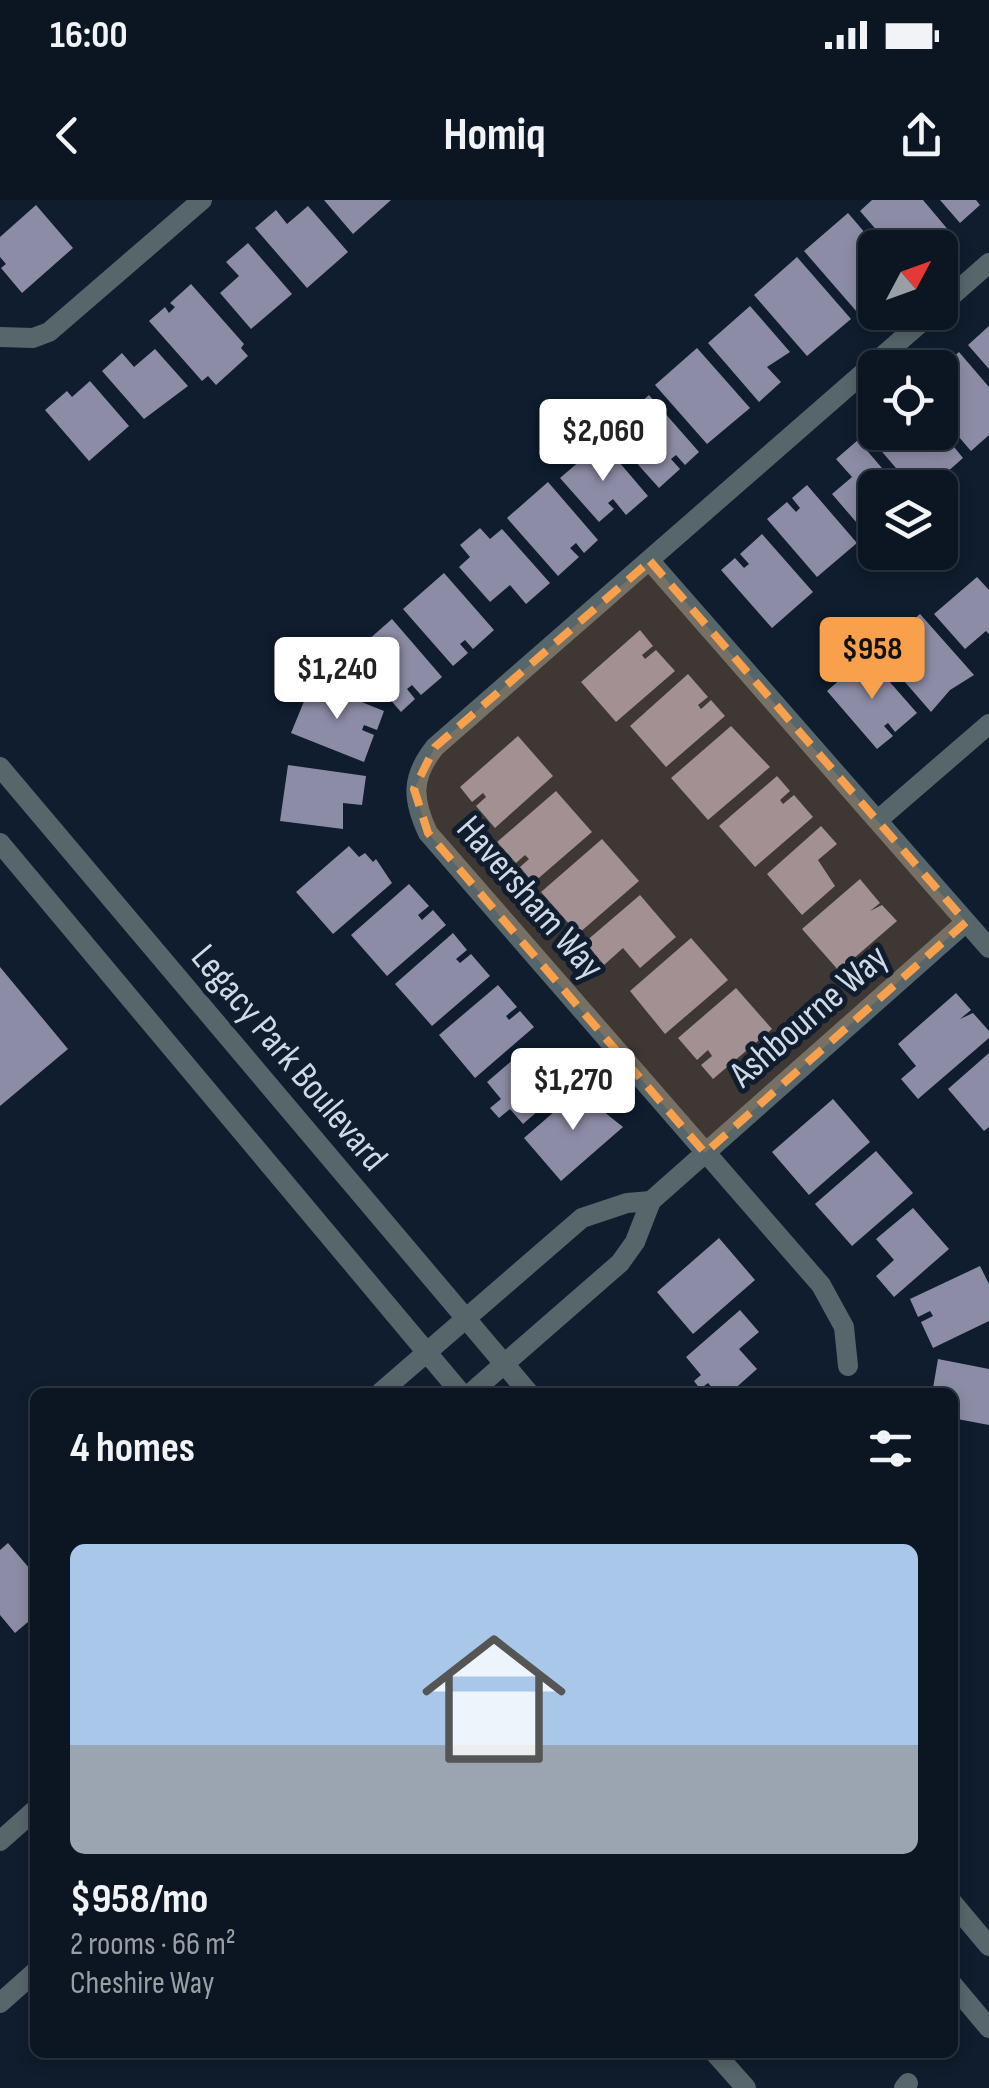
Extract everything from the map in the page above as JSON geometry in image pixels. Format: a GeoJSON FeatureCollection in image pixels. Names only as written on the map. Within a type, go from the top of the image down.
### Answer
{"type":"FeatureCollection","features":[{"type":"Feature","properties":{"kind":"street"},"geometry":{"type":"LineString","coordinates":[[0,337],[32,338],[49,332],[202,200]]}},
{"type":"Feature","properties":{"kind":"street"},"geometry":{"type":"LineString","coordinates":[[958,291],[989,264]]}},
{"type":"Feature","properties":{"kind":"street","name":"Haversham Way"},"geometry":{"type":"LineString","coordinates":[[848,1366],[844,1327],[821,1285],[428,833],[414,789],[420,766],[434,747],[912,330]]}},
{"type":"Feature","properties":{"kind":"street"},"geometry":{"type":"LineString","coordinates":[[650,560],[989,948]]}},
{"type":"Feature","properties":{"kind":"street"},"geometry":{"type":"LineString","coordinates":[[878,820],[989,724]]}},
{"type":"Feature","properties":{"kind":"street","name":"Legacy Park Boulevard"},"geometry":{"type":"LineString","coordinates":[[0,768],[524,1388]]}},
{"type":"Feature","properties":{"kind":"street"},"geometry":{"type":"LineString","coordinates":[[0,844],[457,1388]]}},
{"type":"Feature","properties":{"kind":"street","name":"Ashbourne Way"},"geometry":{"type":"LineString","coordinates":[[477,1388],[620,1263],[635,1242],[651,1201],[966,922]]}},
{"type":"Feature","properties":{"kind":"street","name":"Ashbourne Way"},"geometry":{"type":"LineString","coordinates":[[386,1388],[582,1218],[627,1203],[651,1201]]}},
{"type":"Feature","properties":{"kind":"street"},"geometry":{"type":"LineString","coordinates":[[0,1840],[30,1814]]}},
{"type":"Feature","properties":{"kind":"street"},"geometry":{"type":"LineString","coordinates":[[958,1909],[989,1946]]}},
{"type":"Feature","properties":{"kind":"street"},"geometry":{"type":"LineString","coordinates":[[0,2003],[30,1976]]}},
{"type":"Feature","properties":{"kind":"street"},"geometry":{"type":"LineString","coordinates":[[958,1991],[989,2028]]}},
{"type":"Feature","properties":{"kind":"street"},"geometry":{"type":"LineString","coordinates":[[719,2058],[746,2088]]}},
{"type":"Feature","properties":{"kind":"highlighted area"},"geometry":{"type":"Polygon","coordinates":[[[650,561],[966,922],[705,1153],[428,833],[414,789],[435,747],[650,561]]]}},
{"type":"Feature","properties":{"kind":"building"},"geometry":{"type":"Polygon","coordinates":[[[324,200],[391,200],[353,234],[324,200]]]}},
{"type":"Feature","properties":{"kind":"building"},"geometry":{"type":"Polygon","coordinates":[[[872,200],[923,200],[948,230],[876,230],[860,211],[872,200]]]}},
{"type":"Feature","properties":{"kind":"building"},"geometry":{"type":"Polygon","coordinates":[[[940,200],[976,200],[980,205],[960,223],[940,200]]]}},
{"type":"Feature","properties":{"kind":"building"},"geometry":{"type":"Polygon","coordinates":[[[36,205],[73,248],[22,293],[1,268],[6,264],[0,257],[0,237],[36,205]]]}},
{"type":"Feature","properties":{"kind":"building"},"geometry":{"type":"Polygon","coordinates":[[[308,206],[348,252],[307,288],[255,228],[276,210],[287,224],[308,206]]]}},
{"type":"Feature","properties":{"kind":"building"},"geometry":{"type":"Polygon","coordinates":[[[848,213],[863,230],[858,230],[858,311],[857,312],[804,251],[848,213]]]}},
{"type":"Feature","properties":{"kind":"building"},"geometry":{"type":"Polygon","coordinates":[[[248,243],[292,294],[251,329],[220,293],[239,276],[226,262],[248,243]]]}},
{"type":"Feature","properties":{"kind":"building"},"geometry":{"type":"Polygon","coordinates":[[[797,257],[851,319],[807,356],[754,295],[797,257]]]}},
{"type":"Feature","properties":{"kind":"building"},"geometry":{"type":"Polygon","coordinates":[[[191,284],[244,344],[241,348],[248,356],[216,385],[208,376],[202,381],[149,321],[165,307],[169,313],[175,307],[170,303],[191,284]]]}},
{"type":"Feature","properties":{"kind":"building"},"geometry":{"type":"Polygon","coordinates":[[[750,306],[790,352],[767,367],[781,382],[759,402],[708,343],[750,306]]]}},
{"type":"Feature","properties":{"kind":"building"},"geometry":{"type":"Polygon","coordinates":[[[989,326],[989,369],[968,345],[989,326]]]}},
{"type":"Feature","properties":{"kind":"building"},"geometry":{"type":"Polygon","coordinates":[[[697,348],[750,408],[707,444],[655,385],[697,348]]]}},
{"type":"Feature","properties":{"kind":"building"},"geometry":{"type":"Polygon","coordinates":[[[155,349],[188,386],[144,419],[102,371],[122,353],[134,367],[155,349]]]}},
{"type":"Feature","properties":{"kind":"building"},"geometry":{"type":"Polygon","coordinates":[[[958,353],[989,387],[989,435],[971,451],[958,436],[958,353]]]}},
{"type":"Feature","properties":{"kind":"building"},"geometry":{"type":"Polygon","coordinates":[[[90,381],[129,426],[89,461],[45,410],[67,391],[72,397],[90,381]]]}},
{"type":"Feature","properties":{"kind":"building"},"geometry":{"type":"Polygon","coordinates":[[[649,395],[699,452],[685,465],[676,455],[671,459],[680,469],[659,488],[608,431],[649,395]]]}},
{"type":"Feature","properties":{"kind":"building"},"geometry":{"type":"Polygon","coordinates":[[[858,440],[858,450],[867,450],[884,470],[858,470],[858,524],[832,494],[852,477],[836,459],[858,440]]]}},
{"type":"Feature","properties":{"kind":"building"},"geometry":{"type":"Polygon","coordinates":[[[602,442],[648,496],[626,515],[613,499],[608,503],[614,509],[599,522],[560,478],[602,442]]]}},
{"type":"Feature","properties":{"kind":"building"},"geometry":{"type":"Polygon","coordinates":[[[881,450],[957,450],[963,458],[949,470],[898,470],[881,450]]]}},
{"type":"Feature","properties":{"kind":"building"},"geometry":{"type":"Polygon","coordinates":[[[548,482],[598,540],[584,553],[576,543],[570,548],[579,557],[558,576],[507,518],[548,482]]]}},
{"type":"Feature","properties":{"kind":"building"},"geometry":{"type":"Polygon","coordinates":[[[807,485],[857,543],[817,577],[767,519],[787,502],[796,512],[800,508],[792,498],[807,485]]]}},
{"type":"Feature","properties":{"kind":"building"},"geometry":{"type":"Polygon","coordinates":[[[480,528],[490,539],[502,529],[550,583],[526,604],[510,585],[490,602],[459,567],[470,557],[460,545],[480,528]]]}},
{"type":"Feature","properties":{"kind":"building"},"geometry":{"type":"Polygon","coordinates":[[[762,534],[813,592],[772,628],[721,570],[735,558],[744,568],[749,564],[740,554],[762,534]]]}},
{"type":"Feature","properties":{"kind":"building"},"geometry":{"type":"Polygon","coordinates":[[[444,573],[494,630],[473,649],[465,640],[460,644],[468,653],[453,666],[403,609],[444,573]]]}},
{"type":"Feature","properties":{"kind":"building"},"geometry":{"type":"Polygon","coordinates":[[[977,577],[989,590],[989,634],[986,631],[965,649],[934,614],[977,577]]]}},
{"type":"Feature","properties":{"kind":"building"},"geometry":{"type":"Polygon","coordinates":[[[920,614],[974,675],[950,690],[931,712],[878,651],[920,614]]]}},
{"type":"Feature","properties":{"kind":"building"},"geometry":{"type":"Polygon","coordinates":[[[392,619],[442,677],[421,695],[412,685],[407,689],[415,699],[401,712],[351,655],[392,619]]]}},
{"type":"Feature","properties":{"kind":"building"},"geometry":{"type":"Polygon","coordinates":[[[640,630],[653,646],[642,655],[645,659],[656,650],[675,671],[616,722],[581,682],[640,630]]]}},
{"type":"Feature","properties":{"kind":"building"},"geometry":{"type":"Polygon","coordinates":[[[867,656],[917,713],[895,732],[888,723],[884,726],[893,736],[877,749],[827,691],[867,656]]]}},
{"type":"Feature","properties":{"kind":"building"},"geometry":{"type":"Polygon","coordinates":[[[688,674],[708,697],[698,705],[701,709],[711,700],[725,716],[666,767],[630,726],[688,674]]]}},
{"type":"Feature","properties":{"kind":"building"},"geometry":{"type":"Polygon","coordinates":[[[312,682],[384,711],[377,730],[364,725],[362,730],[374,735],[364,762],[291,733],[312,682]]]}},
{"type":"Feature","properties":{"kind":"building"},"geometry":{"type":"Polygon","coordinates":[[[731,726],[770,767],[708,820],[671,778],[731,726]]]}},
{"type":"Feature","properties":{"kind":"building"},"geometry":{"type":"Polygon","coordinates":[[[518,736],[553,776],[495,828],[476,806],[486,797],[483,793],[472,802],[460,787],[518,736]]]}},
{"type":"Feature","properties":{"kind":"building"},"geometry":{"type":"Polygon","coordinates":[[[288,765],[366,776],[362,805],[343,803],[343,829],[280,821],[288,765]]]}},
{"type":"Feature","properties":{"kind":"building"},"geometry":{"type":"Polygon","coordinates":[[[777,776],[790,791],[780,800],[783,804],[794,795],[813,817],[755,867],[719,826],[777,776]]]}},
{"type":"Feature","properties":{"kind":"building"},"geometry":{"type":"Polygon","coordinates":[[[556,791],[592,832],[533,883],[520,867],[529,859],[525,855],[516,863],[497,842],[556,791]]]}},
{"type":"Feature","properties":{"kind":"building"},"geometry":{"type":"Polygon","coordinates":[[[821,826],[837,844],[818,860],[835,886],[802,915],[767,874],[821,826]]]}},
{"type":"Feature","properties":{"kind":"building"},"geometry":{"type":"Polygon","coordinates":[[[602,839],[639,881],[578,934],[541,892],[602,839]]]}},
{"type":"Feature","properties":{"kind":"building"},"geometry":{"type":"Polygon","coordinates":[[[349,846],[359,857],[365,853],[373,862],[376,859],[392,883],[333,934],[296,892],[349,846]]]}},
{"type":"Feature","properties":{"kind":"building"},"geometry":{"type":"Polygon","coordinates":[[[860,879],[880,903],[870,911],[882,905],[897,921],[839,971],[802,929],[860,879]]]}},
{"type":"Feature","properties":{"kind":"building"},"geometry":{"type":"Polygon","coordinates":[[[409,884],[429,906],[418,915],[422,920],[433,910],[446,925],[387,976],[351,935],[409,884]]]}},
{"type":"Feature","properties":{"kind":"building"},"geometry":{"type":"Polygon","coordinates":[[[640,895],[676,937],[640,968],[623,948],[604,965],[585,942],[640,895]]]}},
{"type":"Feature","properties":{"kind":"building"},"geometry":{"type":"Polygon","coordinates":[[[453,933],[467,950],[456,959],[460,963],[471,954],[490,976],[432,1026],[395,984],[453,933]]]}},
{"type":"Feature","properties":{"kind":"building"},"geometry":{"type":"Polygon","coordinates":[[[691,938],[728,980],[665,1034],[630,991],[691,938]]]}},
{"type":"Feature","properties":{"kind":"building"},"geometry":{"type":"Polygon","coordinates":[[[0,967],[68,1049],[0,1106],[0,967]]]}},
{"type":"Feature","properties":{"kind":"building"},"geometry":{"type":"Polygon","coordinates":[[[498,985],[517,1007],[506,1016],[509,1020],[520,1011],[534,1027],[475,1078],[439,1035],[498,985]]]}},
{"type":"Feature","properties":{"kind":"building"},"geometry":{"type":"Polygon","coordinates":[[[736,988],[772,1029],[713,1079],[701,1065],[712,1056],[708,1050],[697,1060],[678,1038],[736,988]]]}},
{"type":"Feature","properties":{"kind":"building"},"geometry":{"type":"Polygon","coordinates":[[[956,993],[971,1010],[960,1019],[973,1013],[989,1031],[989,1038],[918,1099],[901,1079],[916,1066],[898,1044],[956,993]]]}},
{"type":"Feature","properties":{"kind":"building"},"geometry":{"type":"Polygon","coordinates":[[[523,1051],[542,1069],[559,1054],[578,1076],[523,1124],[510,1109],[499,1118],[490,1108],[501,1099],[487,1082],[523,1051]]]}},
{"type":"Feature","properties":{"kind":"building"},"geometry":{"type":"Polygon","coordinates":[[[989,1053],[989,1127],[984,1131],[948,1089],[989,1053]]]}},
{"type":"Feature","properties":{"kind":"building"},"geometry":{"type":"Polygon","coordinates":[[[586,1084],[606,1108],[603,1111],[623,1127],[561,1181],[524,1138],[586,1084]]]}},
{"type":"Feature","properties":{"kind":"building"},"geometry":{"type":"Polygon","coordinates":[[[833,1099],[870,1142],[809,1195],[772,1152],[833,1099]]]}},
{"type":"Feature","properties":{"kind":"building"},"geometry":{"type":"Polygon","coordinates":[[[876,1151],[913,1193],[852,1246],[815,1204],[876,1151]]]}},
{"type":"Feature","properties":{"kind":"building"},"geometry":{"type":"Polygon","coordinates":[[[913,1208],[949,1249],[894,1297],[876,1276],[894,1260],[876,1239],[913,1208]]]}},
{"type":"Feature","properties":{"kind":"building"},"geometry":{"type":"Polygon","coordinates":[[[719,1238],[755,1280],[693,1334],[657,1292],[719,1238]]]}},
{"type":"Feature","properties":{"kind":"building"},"geometry":{"type":"Polygon","coordinates":[[[980,1266],[989,1284],[989,1321],[933,1348],[921,1322],[933,1316],[930,1311],[918,1317],[910,1299],[980,1266]]]}},
{"type":"Feature","properties":{"kind":"building"},"geometry":{"type":"Polygon","coordinates":[[[740,1310],[759,1332],[739,1349],[757,1369],[736,1388],[712,1388],[708,1383],[699,1388],[694,1381],[701,1375],[686,1357],[740,1310]]]}},
{"type":"Feature","properties":{"kind":"building"},"geometry":{"type":"Polygon","coordinates":[[[938,1359],[989,1369],[989,1425],[958,1419],[958,1388],[933,1388],[938,1359]]]}},
{"type":"Feature","properties":{"kind":"building"},"geometry":{"type":"Polygon","coordinates":[[[8,1543],[30,1569],[30,1620],[15,1633],[0,1615],[0,1550],[8,1543]]]}}]}
